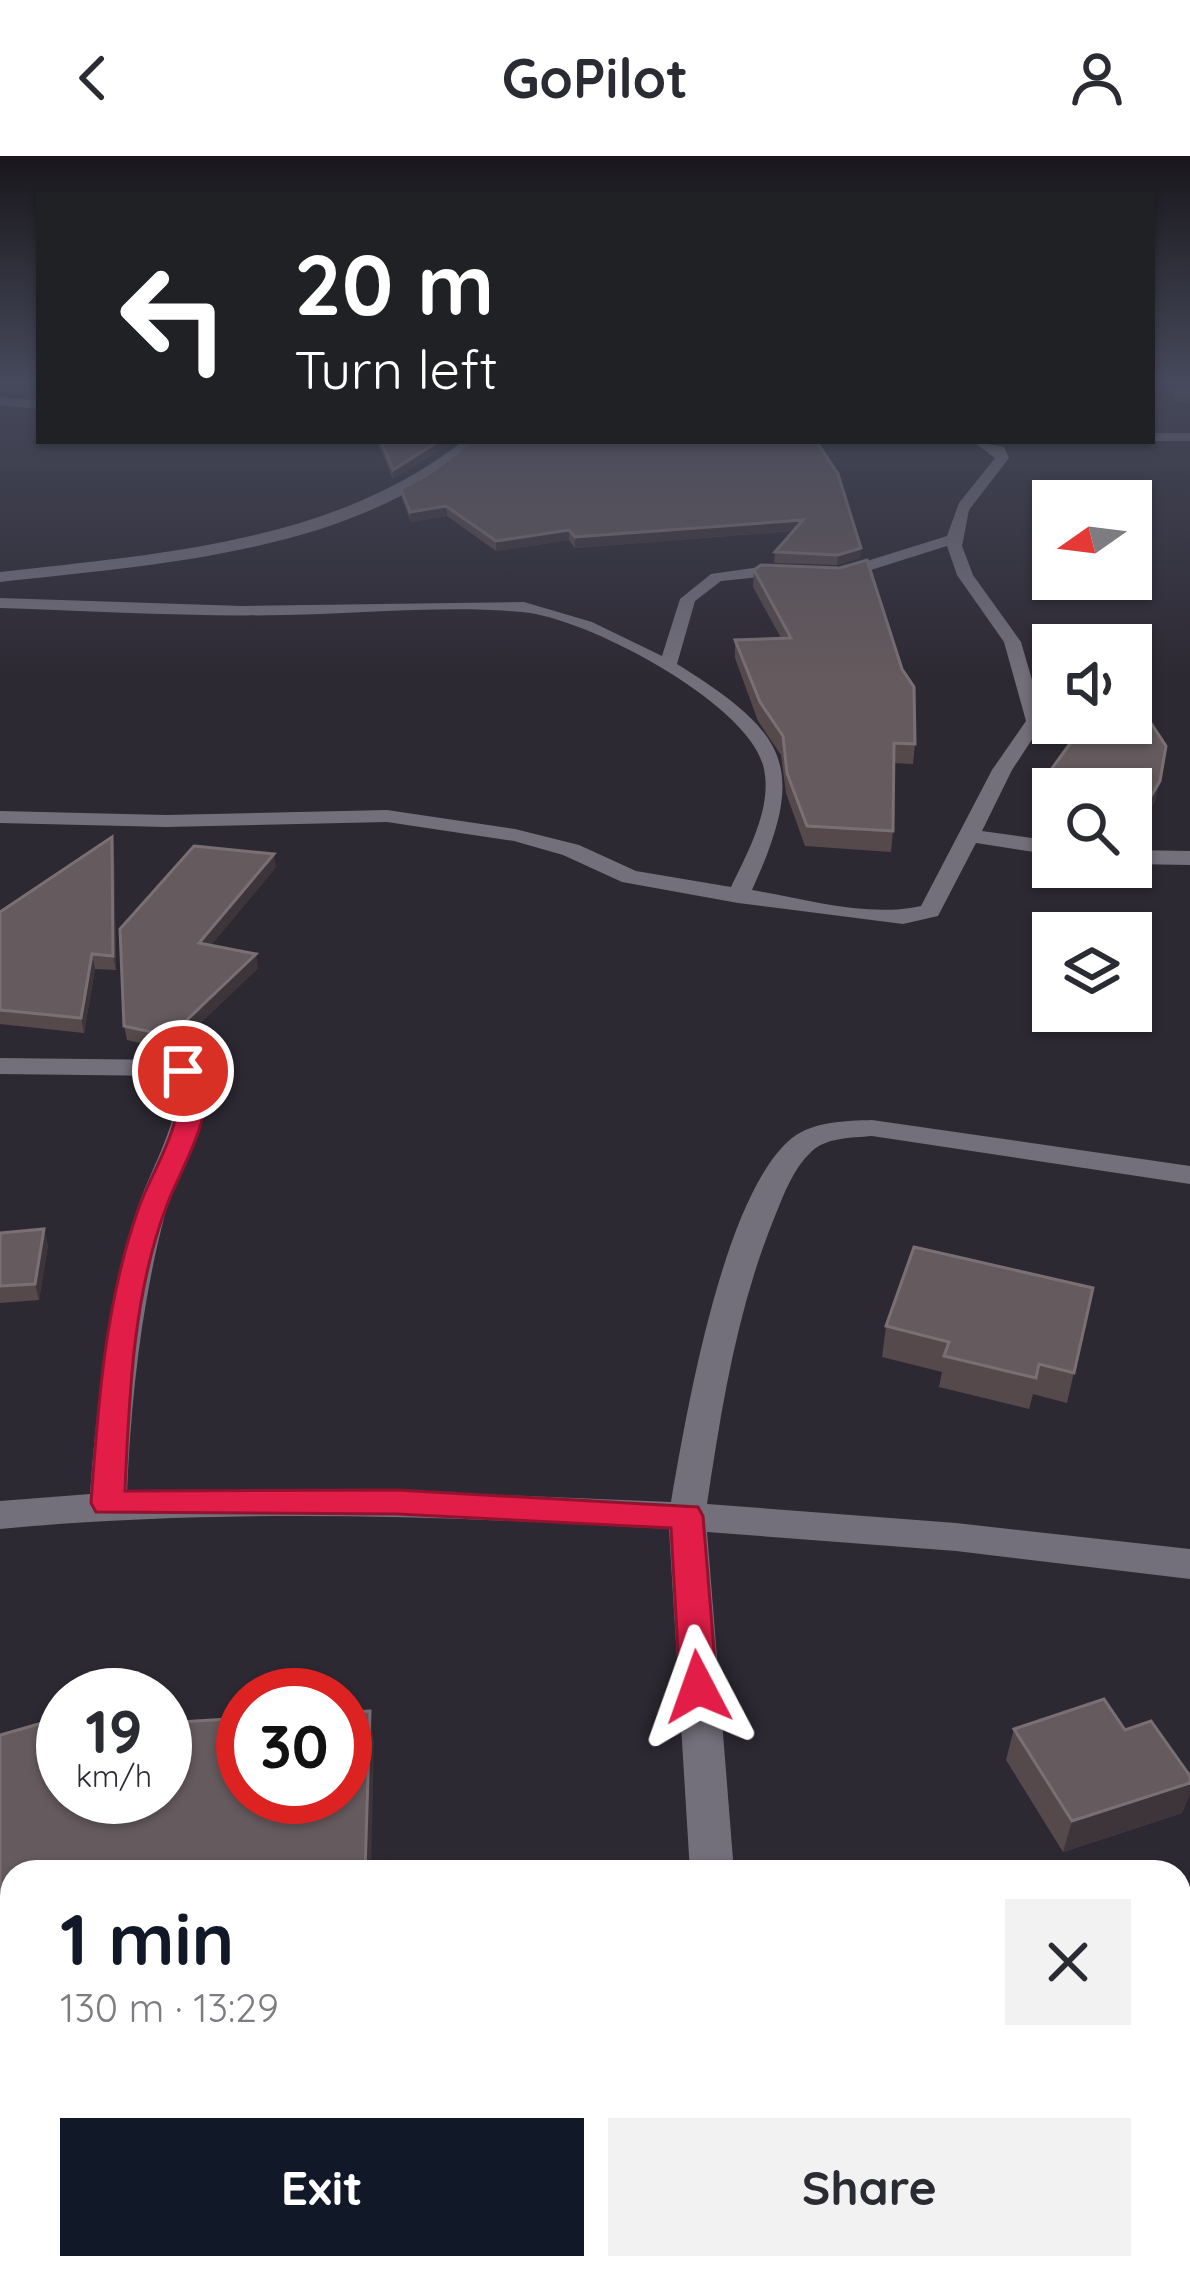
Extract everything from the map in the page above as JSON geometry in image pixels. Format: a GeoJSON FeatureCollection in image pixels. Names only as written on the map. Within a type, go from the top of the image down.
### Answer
{"type":"FeatureCollection","features":[{"type":"Feature","properties":{"kind":"street"},"geometry":{"type":"LineString","coordinates":[[0,577],[278,533],[422,482]]}},
{"type":"Feature","properties":{"kind":"street"},"geometry":{"type":"LineString","coordinates":[[0,817],[387,816],[514,835],[571,850],[630,877],[738,896],[913,916],[933,909],[967,835],[1035,721],[1015,649],[954,560],[953,539],[961,511],[983,482]]}},
{"type":"Feature","properties":{"kind":"street"},"geometry":{"type":"LineString","coordinates":[[668,666],[688,599],[717,577],[760,572],[839,575],[953,539]]}},
{"type":"Feature","properties":{"kind":"street"},"geometry":{"type":"LineString","coordinates":[[0,603],[266,611],[524,607],[568,618],[668,666],[737,711],[773,762],[772,804],[761,845],[738,896]]}},
{"type":"Feature","properties":{"kind":"street"},"geometry":{"type":"LineString","coordinates":[[967,835],[1032,845]]}},
{"type":"Feature","properties":{"kind":"street"},"geometry":{"type":"LineString","coordinates":[[1152,857],[1190,858]]}},
{"type":"Feature","properties":{"kind":"street"},"geometry":{"type":"LineString","coordinates":[[0,1066],[173,1068],[183,1071],[192,1083],[184,1134],[152,1210],[132,1288],[114,1399],[108,1503]]}},
{"type":"Feature","properties":{"kind":"street"},"geometry":{"type":"LineString","coordinates":[[711,1860],[687,1516],[706,1397],[734,1279],[775,1180],[802,1144],[830,1131],[872,1128],[1190,1174]]}},
{"type":"Feature","properties":{"kind":"street"},"geometry":{"type":"LineString","coordinates":[[0,1515],[108,1503],[397,1502],[687,1516],[1030,1541],[1190,1564]]}},
{"type":"Feature","properties":{"kind":"building"},"geometry":{"type":"Polygon","coordinates":[[[414,482],[841,482],[861,548],[838,555],[775,552],[803,520],[575,537],[569,530],[496,541],[446,506],[410,512],[401,489],[414,482]]]}},
{"type":"Feature","properties":{"kind":"building"},"geometry":{"type":"Polygon","coordinates":[[[867,560],[902,669],[914,687],[915,744],[894,743],[893,831],[807,826],[787,773],[783,736],[760,702],[735,640],[791,638],[754,570],[761,565],[840,568],[867,560]]]}},
{"type":"Feature","properties":{"kind":"building"},"geometry":{"type":"Polygon","coordinates":[[[1152,725],[1166,746],[1160,781],[1152,795],[1152,768],[1052,768],[1070,744],[1152,744],[1152,725]]]}},
{"type":"Feature","properties":{"kind":"building"},"geometry":{"type":"Polygon","coordinates":[[[112,837],[113,956],[92,954],[81,1018],[0,1010],[0,912],[112,837]]]}},
{"type":"Feature","properties":{"kind":"building"},"geometry":{"type":"Polygon","coordinates":[[[194,846],[274,854],[199,943],[256,954],[170,1036],[124,1026],[120,929],[194,846]]]}},
{"type":"Feature","properties":{"kind":"building"},"geometry":{"type":"Polygon","coordinates":[[[44,1229],[35,1284],[0,1286],[0,1233],[44,1229]]]}},
{"type":"Feature","properties":{"kind":"building"},"geometry":{"type":"Polygon","coordinates":[[[914,1247],[1093,1288],[1074,1373],[1039,1364],[1036,1378],[944,1356],[949,1342],[886,1326],[914,1247]]]}},
{"type":"Feature","properties":{"kind":"building"},"geometry":{"type":"Polygon","coordinates":[[[1104,1699],[1125,1730],[1151,1721],[1190,1776],[1190,1783],[1072,1821],[1014,1729],[1104,1699]]]}},
{"type":"Feature","properties":{"kind":"building"},"geometry":{"type":"Polygon","coordinates":[[[216,1720],[216,1824],[366,1824],[365,1860],[0,1860],[0,1735],[36,1725],[36,1824],[192,1824],[192,1721],[216,1720]]]}},
{"type":"Feature","properties":{"kind":"route"},"geometry":{"type":"LineString","coordinates":[[183,1071],[193,1091],[184,1134],[152,1210],[132,1288],[114,1399],[108,1503],[397,1502],[687,1516],[698,1687]]}}]}
